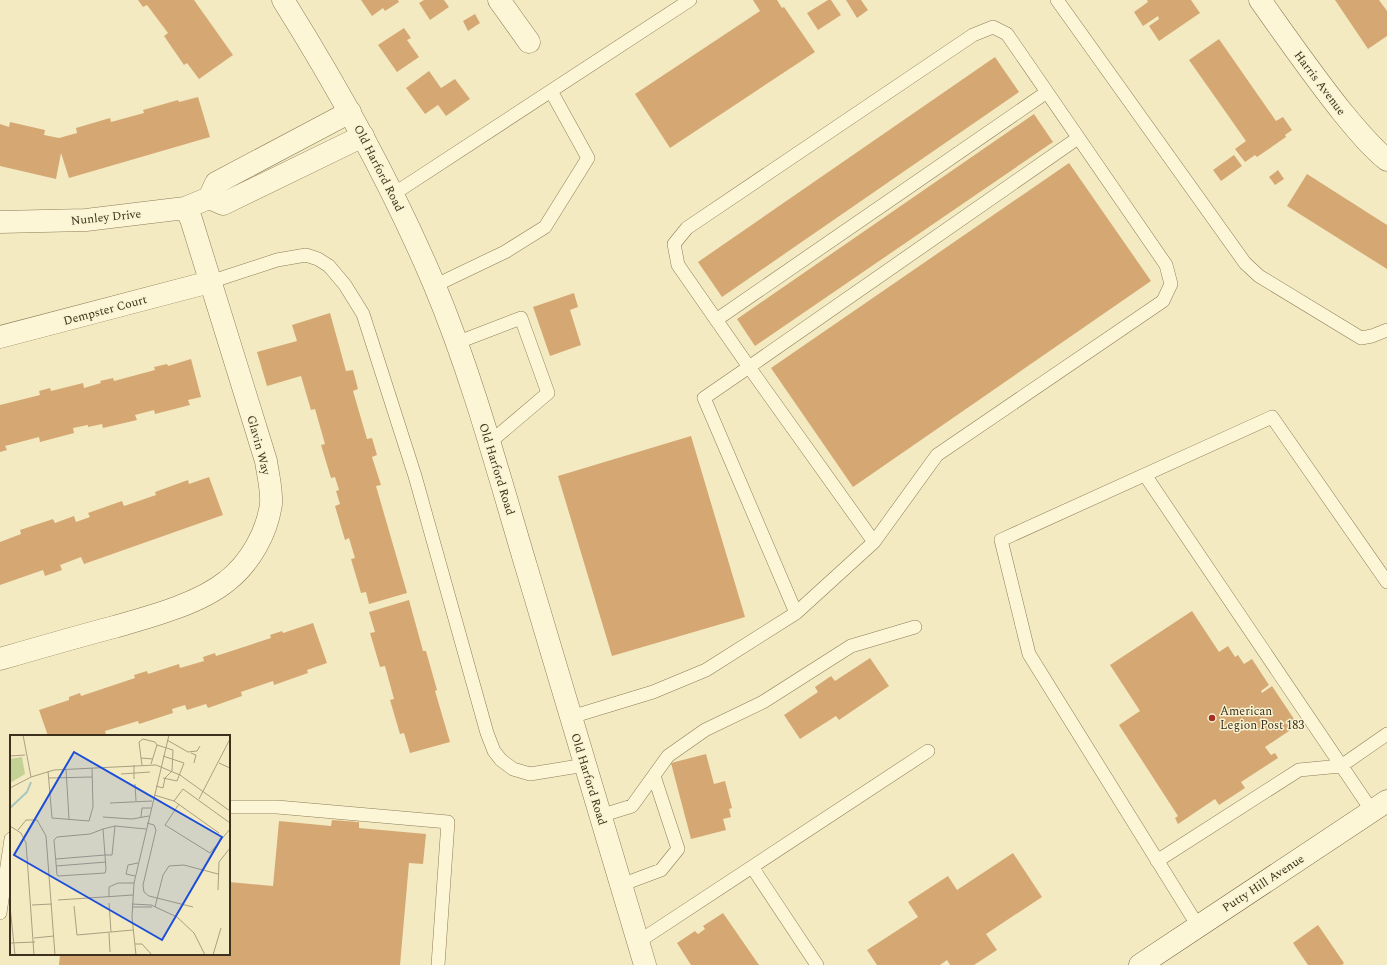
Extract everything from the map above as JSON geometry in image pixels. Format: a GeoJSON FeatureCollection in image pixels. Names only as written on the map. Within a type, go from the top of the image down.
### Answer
{"type":"FeatureCollection","features":[{"type":"Feature","properties":{"kind":"street","name":"Old Harford Road"},"geometry":{"type":"LineString","coordinates":[[283,0],[308,40],[363,136],[434,286],[456,343],[489,443],[645,965]]}},
{"type":"Feature","properties":{"kind":"street"},"geometry":{"type":"LineString","coordinates":[[499,0],[529,42]]}},
{"type":"Feature","properties":{"kind":"street","name":"Harris Avenue"},"geometry":{"type":"LineString","coordinates":[[1260,0],[1318,82],[1354,126],[1387,160]]}},
{"type":"Feature","properties":{"kind":"street"},"geometry":{"type":"LineString","coordinates":[[350,112],[216,183],[209,198],[223,204],[363,136]]}},
{"type":"Feature","properties":{"kind":"street","name":"Nunley Drive"},"geometry":{"type":"LineString","coordinates":[[0,222],[86,220],[185,208],[209,198]]}},
{"type":"Feature","properties":{"kind":"street","name":"Glavin Way"},"geometry":{"type":"LineString","coordinates":[[0,659],[156,615],[206,594],[227,581],[255,550],[267,521],[271,502],[266,462],[191,219],[185,208]]}},
{"type":"Feature","properties":{"kind":"street","name":"Dempster Court"},"geometry":{"type":"LineString","coordinates":[[0,337],[210,282]]}},
{"type":"Feature","properties":{"kind":"street","name":"Putty Hill Avenue"},"geometry":{"type":"LineString","coordinates":[[1140,965],[1379,806]]}},
{"type":"Feature","properties":{"kind":"lane"},"geometry":{"type":"LineString","coordinates":[[392,195],[690,0]]}},
{"type":"Feature","properties":{"kind":"lane"},"geometry":{"type":"LineString","coordinates":[[1057,0],[1245,263],[1259,276],[1361,338],[1372,336],[1387,330]]}},
{"type":"Feature","properties":{"kind":"lane"},"geometry":{"type":"LineString","coordinates":[[571,717],[653,692],[706,670],[796,613],[874,542],[937,455],[1163,301],[1171,284],[1166,265],[1007,34],[993,27],[973,34],[687,228],[674,244],[678,265],[874,542]]}},
{"type":"Feature","properties":{"kind":"lane"},"geometry":{"type":"LineString","coordinates":[[434,286],[505,252],[545,227],[588,158],[551,91]]}},
{"type":"Feature","properties":{"kind":"lane"},"geometry":{"type":"LineString","coordinates":[[716,320],[1047,92]]}},
{"type":"Feature","properties":{"kind":"lane"},"geometry":{"type":"LineString","coordinates":[[796,613],[704,398],[1078,138]]}},
{"type":"Feature","properties":{"kind":"lane"},"geometry":{"type":"LineString","coordinates":[[210,282],[277,260],[306,255],[329,266],[345,285],[363,314],[415,476],[487,732],[494,751],[501,760],[513,770],[530,774],[585,765]]}},
{"type":"Feature","properties":{"kind":"lane"},"geometry":{"type":"LineString","coordinates":[[456,343],[521,318],[548,393],[489,443]]}},
{"type":"Feature","properties":{"kind":"lane"},"geometry":{"type":"LineString","coordinates":[[1198,926],[1029,654],[1001,540],[1272,417],[1387,582]]}},
{"type":"Feature","properties":{"kind":"lane"},"geometry":{"type":"LineString","coordinates":[[1145,475],[1342,766],[1379,806]]}},
{"type":"Feature","properties":{"kind":"lane"},"geometry":{"type":"LineString","coordinates":[[600,816],[632,806],[668,756],[705,730],[763,702],[851,646],[915,626]]}},
{"type":"Feature","properties":{"kind":"lane"},"geometry":{"type":"LineString","coordinates":[[1157,861],[1299,770],[1342,766],[1387,734]]}},
{"type":"Feature","properties":{"kind":"lane"},"geometry":{"type":"LineString","coordinates":[[638,942],[928,751]]}},
{"type":"Feature","properties":{"kind":"lane"},"geometry":{"type":"LineString","coordinates":[[621,885],[661,870],[678,849],[654,776]]}},
{"type":"Feature","properties":{"kind":"lane"},"geometry":{"type":"LineString","coordinates":[[230,807],[276,807],[448,822],[438,965]]}},
{"type":"Feature","properties":{"kind":"lane"},"geometry":{"type":"LineString","coordinates":[[0,913],[10,846]]}},
{"type":"Feature","properties":{"kind":"lane"},"geometry":{"type":"LineString","coordinates":[[752,867],[817,965]]}},
{"type":"Feature","properties":{"kind":"building"},"geometry":{"type":"Polygon","coordinates":[[[138,0],[194,0],[233,55],[199,79],[187,63],[184,65],[164,36],[168,33],[147,5],[143,7],[138,0]]]}},
{"type":"Feature","properties":{"kind":"building"},"geometry":{"type":"Polygon","coordinates":[[[361,0],[398,0],[399,2],[385,11],[383,8],[372,16],[361,0]]]}},
{"type":"Feature","properties":{"kind":"building"},"geometry":{"type":"Polygon","coordinates":[[[424,0],[444,0],[449,7],[430,20],[419,3],[424,0]]]}},
{"type":"Feature","properties":{"kind":"building"},"geometry":{"type":"Polygon","coordinates":[[[753,0],[777,0],[782,8],[784,7],[815,52],[670,148],[635,94],[760,11],[753,0]]]}},
{"type":"Feature","properties":{"kind":"building"},"geometry":{"type":"Polygon","coordinates":[[[828,0],[831,0],[841,15],[818,30],[807,13],[828,0]]]}},
{"type":"Feature","properties":{"kind":"building"},"geometry":{"type":"Polygon","coordinates":[[[846,0],[861,0],[868,10],[857,18],[846,0]]]}},
{"type":"Feature","properties":{"kind":"building"},"geometry":{"type":"Polygon","coordinates":[[[1147,0],[1191,0],[1200,13],[1159,41],[1149,26],[1159,19],[1158,16],[1143,26],[1134,12],[1148,2],[1147,0]]]}},
{"type":"Feature","properties":{"kind":"building"},"geometry":{"type":"Polygon","coordinates":[[[1335,0],[1379,0],[1387,11],[1387,36],[1368,49],[1335,0]]]}},
{"type":"Feature","properties":{"kind":"building"},"geometry":{"type":"Polygon","coordinates":[[[475,14],[480,23],[468,31],[463,21],[475,14]]]}},
{"type":"Feature","properties":{"kind":"building"},"geometry":{"type":"Polygon","coordinates":[[[404,28],[411,38],[407,40],[419,57],[397,72],[378,45],[404,28]]]}},
{"type":"Feature","properties":{"kind":"building"},"geometry":{"type":"Polygon","coordinates":[[[1219,39],[1276,121],[1283,117],[1292,130],[1285,135],[1286,137],[1257,157],[1255,155],[1245,162],[1235,149],[1246,141],[1189,60],[1219,39]]]}},
{"type":"Feature","properties":{"kind":"building"},"geometry":{"type":"Polygon","coordinates":[[[995,57],[1019,92],[722,297],[698,262],[995,57]]]}},
{"type":"Feature","properties":{"kind":"building"},"geometry":{"type":"Polygon","coordinates":[[[429,71],[441,88],[455,79],[470,99],[446,116],[438,105],[425,114],[406,88],[429,71]]]}},
{"type":"Feature","properties":{"kind":"building"},"geometry":{"type":"Polygon","coordinates":[[[198,97],[210,137],[69,178],[61,153],[56,179],[0,166],[0,124],[9,127],[10,122],[45,130],[44,135],[59,138],[77,133],[76,128],[110,118],[111,122],[144,113],[143,110],[178,100],[179,102],[198,97]]]}},
{"type":"Feature","properties":{"kind":"building"},"geometry":{"type":"Polygon","coordinates":[[[1034,114],[1053,142],[755,346],[737,319],[1034,114]]]}},
{"type":"Feature","properties":{"kind":"building"},"geometry":{"type":"Polygon","coordinates":[[[1234,155],[1242,166],[1221,181],[1213,170],[1234,155]]]}},
{"type":"Feature","properties":{"kind":"building"},"geometry":{"type":"Polygon","coordinates":[[[1069,163],[1151,281],[853,487],[771,368],[1069,163]]]}},
{"type":"Feature","properties":{"kind":"building"},"geometry":{"type":"Polygon","coordinates":[[[1278,170],[1284,179],[1275,185],[1269,177],[1278,170]]]}},
{"type":"Feature","properties":{"kind":"building"},"geometry":{"type":"Polygon","coordinates":[[[1307,174],[1387,225],[1387,269],[1287,206],[1307,174]]]}},
{"type":"Feature","properties":{"kind":"building"},"geometry":{"type":"Polygon","coordinates":[[[574,293],[578,307],[570,310],[581,345],[550,356],[533,307],[574,293]]]}},
{"type":"Feature","properties":{"kind":"building"},"geometry":{"type":"Polygon","coordinates":[[[330,313],[346,371],[353,370],[358,389],[353,391],[367,439],[372,438],[377,455],[372,457],[381,485],[376,486],[407,593],[369,604],[366,592],[361,593],[351,559],[355,558],[349,538],[345,540],[335,506],[340,504],[336,491],[339,490],[335,477],[331,478],[321,445],[325,444],[315,409],[311,410],[301,376],[267,386],[257,352],[297,341],[292,325],[330,313]]]}},
{"type":"Feature","properties":{"kind":"building"},"geometry":{"type":"Polygon","coordinates":[[[191,359],[201,397],[188,400],[190,405],[155,414],[154,410],[135,415],[137,420],[103,428],[102,424],[73,428],[74,433],[40,442],[39,437],[5,446],[7,450],[0,452],[0,405],[40,395],[39,391],[50,388],[51,391],[83,383],[84,388],[101,383],[100,381],[113,378],[114,381],[155,370],[154,367],[167,364],[168,366],[191,359]]]}},
{"type":"Feature","properties":{"kind":"building"},"geometry":{"type":"Polygon","coordinates":[[[691,436],[745,617],[612,656],[558,476],[691,436]]]}},
{"type":"Feature","properties":{"kind":"building"},"geometry":{"type":"Polygon","coordinates":[[[209,477],[223,515],[84,564],[81,557],[60,565],[62,570],[45,576],[43,570],[0,585],[0,542],[21,534],[20,530],[53,519],[55,523],[74,516],[76,522],[90,517],[88,513],[122,501],[124,506],[156,495],[155,492],[188,480],[189,484],[209,477]]]}},
{"type":"Feature","properties":{"kind":"building"},"geometry":{"type":"Polygon","coordinates":[[[409,600],[423,651],[426,651],[437,690],[435,691],[450,742],[410,753],[404,733],[400,734],[390,700],[394,699],[385,666],[380,667],[370,633],[375,632],[369,612],[409,600]]]}},
{"type":"Feature","properties":{"kind":"building","name":"American Legion Post 183"},"geometry":{"type":"Polygon","coordinates":[[[1192,611],[1219,652],[1228,646],[1235,657],[1238,655],[1244,664],[1252,659],[1269,685],[1261,691],[1262,693],[1272,686],[1298,725],[1265,747],[1271,755],[1275,753],[1278,758],[1241,782],[1245,788],[1219,805],[1215,799],[1178,824],[1175,818],[1178,816],[1119,725],[1140,711],[1110,665],[1192,611]]]}},
{"type":"Feature","properties":{"kind":"building"},"geometry":{"type":"Polygon","coordinates":[[[313,623],[327,663],[307,670],[308,673],[274,685],[273,681],[241,692],[242,696],[208,708],[206,704],[187,710],[185,705],[172,709],[173,713],[139,724],[138,721],[105,731],[106,735],[48,735],[39,710],[69,700],[69,697],[80,693],[81,696],[135,678],[134,675],[147,671],[148,674],[179,664],[180,668],[204,661],[203,657],[215,653],[216,656],[271,638],[270,635],[282,631],[283,633],[313,623]]]}},
{"type":"Feature","properties":{"kind":"building"},"geometry":{"type":"Polygon","coordinates":[[[870,658],[889,686],[839,720],[836,716],[800,739],[784,715],[818,692],[815,687],[831,676],[835,681],[870,658]]]}},
{"type":"Feature","properties":{"kind":"building"},"geometry":{"type":"Polygon","coordinates":[[[706,754],[714,784],[725,781],[732,808],[729,809],[731,817],[723,819],[726,830],[691,839],[671,763],[706,754]]]}},
{"type":"Feature","properties":{"kind":"building"},"geometry":{"type":"Polygon","coordinates":[[[332,820],[359,822],[359,828],[426,834],[423,864],[409,863],[400,965],[59,965],[60,955],[230,955],[230,882],[273,886],[279,821],[331,826],[332,820]]]}},
{"type":"Feature","properties":{"kind":"building"},"geometry":{"type":"Polygon","coordinates":[[[1013,853],[1042,897],[986,934],[997,950],[974,965],[950,965],[947,960],[940,965],[877,965],[867,950],[918,917],[908,902],[948,876],[957,890],[1013,853]]]}},
{"type":"Feature","properties":{"kind":"building"},"geometry":{"type":"Polygon","coordinates":[[[723,913],[759,965],[691,965],[677,943],[695,931],[698,934],[705,929],[703,926],[723,913]]]}},
{"type":"Feature","properties":{"kind":"building"},"geometry":{"type":"Polygon","coordinates":[[[1318,925],[1344,963],[1342,965],[1308,965],[1293,943],[1318,925]]]}},
{"type":"Feature","properties":{"kind":"place","name":"American Legion Post 183"},"geometry":{"type":"Point","coordinates":[1212,718]}}]}
